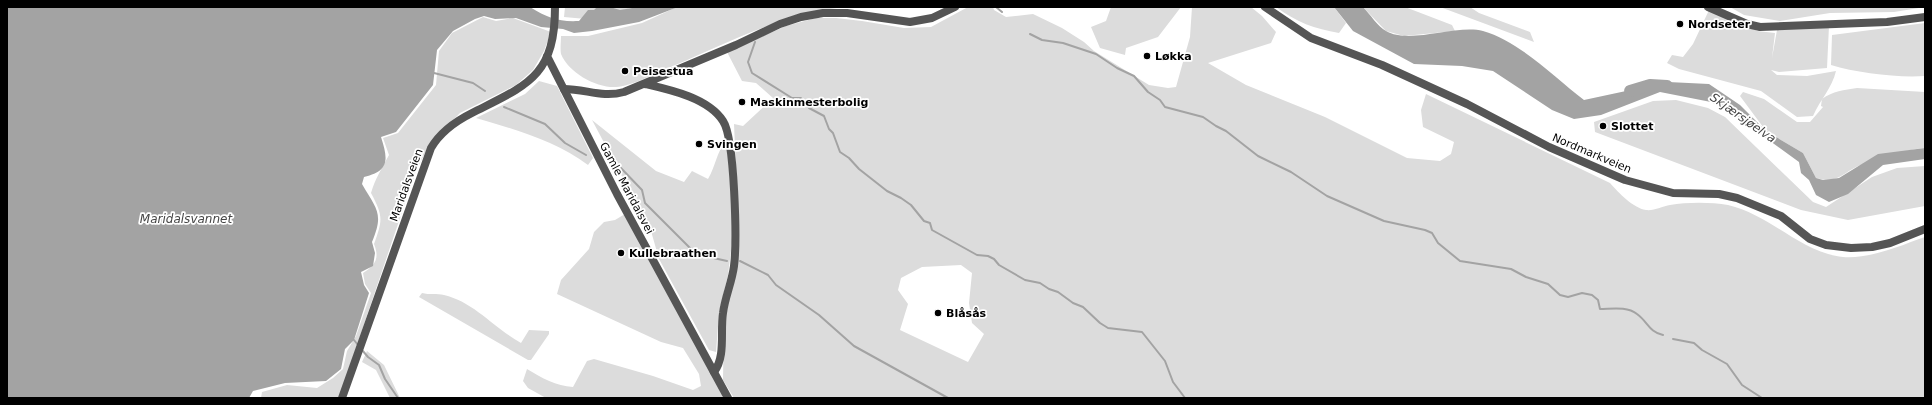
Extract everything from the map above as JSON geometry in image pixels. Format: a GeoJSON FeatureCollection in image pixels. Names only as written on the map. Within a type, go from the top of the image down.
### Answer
{"type":"FeatureCollection","features":[{"type":"Feature","properties":{"kind":"street"},"geometry":{"type":"LineString","coordinates":[[564,89],[584,90],[598,94],[615,94],[645,84],[736,45],[780,24],[801,17],[823,13],[847,13],[910,22],[932,18],[955,7]]}},
{"type":"Feature","properties":{"kind":"street","name":"Nordmarkveien"},"geometry":{"type":"LineString","coordinates":[[1265,7],[1311,38],[1382,64],[1466,104],[1549,147],[1626,180],[1673,193],[1720,194],[1737,198],[1781,216],[1810,239],[1826,245],[1851,248],[1872,247],[1890,243],[1925,229]]}},
{"type":"Feature","properties":{"kind":"street"},"geometry":{"type":"LineString","coordinates":[[1708,7],[1747,24],[1760,27],[1887,22],[1925,17]]}},
{"type":"Feature","properties":{"kind":"street","name":"Maridalsveien"},"geometry":{"type":"LineString","coordinates":[[342,398],[423,167],[434,144],[452,125],[530,81],[539,70],[547,56],[553,32],[554,11]]}},
{"type":"Feature","properties":{"kind":"street","name":"Gamle Maridalsvei"},"geometry":{"type":"LineString","coordinates":[[547,56],[611,182],[728,398]]}},
{"type":"Feature","properties":{"kind":"street"},"geometry":{"type":"LineString","coordinates":[[645,84],[681,94],[705,105],[720,117],[728,132],[734,198],[735,259],[723,312],[720,360],[714,372]]}},
{"type":"Feature","properties":{"kind":"shaded area"},"geometry":{"type":"Polygon","coordinates":[[[565,7],[636,7],[586,19],[564,17],[565,7]]]}},
{"type":"Feature","properties":{"kind":"shaded area"},"geometry":{"type":"Polygon","coordinates":[[[677,7],[850,7],[827,9],[804,14],[759,29],[629,85],[608,87],[592,82],[584,78],[570,67],[561,54],[561,36],[588,36],[642,23],[677,7]]]}},
{"type":"Feature","properties":{"kind":"shaded area"},"geometry":{"type":"Polygon","coordinates":[[[968,7],[993,7],[994,10],[1006,17],[1033,14],[1062,28],[1084,42],[1094,51],[1149,85],[1168,88],[1176,87],[1190,37],[1192,7],[1251,7],[1262,16],[1276,32],[1271,43],[1208,63],[1246,85],[1325,117],[1407,158],[1440,161],[1451,154],[1454,142],[1423,127],[1421,110],[1426,94],[1610,183],[1626,200],[1641,209],[1652,210],[1670,205],[1691,203],[1714,203],[1728,205],[1744,210],[1758,217],[1813,249],[1843,257],[1874,254],[1925,237],[1925,398],[734,398],[723,380],[724,316],[738,251],[739,237],[734,124],[743,126],[773,98],[756,83],[742,81],[727,52],[786,26],[816,18],[836,18],[904,28],[931,27],[968,7]],[[961,265],[922,267],[901,278],[898,290],[908,304],[900,330],[968,362],[984,334],[972,323],[969,303],[972,273],[961,265]]]}},
{"type":"Feature","properties":{"kind":"shaded area"},"geometry":{"type":"Polygon","coordinates":[[[1111,7],[1181,7],[1158,37],[1126,48],[1125,55],[1100,48],[1091,27],[1106,21],[1111,7]]]}},
{"type":"Feature","properties":{"kind":"shaded area"},"geometry":{"type":"Polygon","coordinates":[[[1276,7],[1334,7],[1346,23],[1339,33],[1330,31],[1298,21],[1276,7]]]}},
{"type":"Feature","properties":{"kind":"shaded area"},"geometry":{"type":"Polygon","coordinates":[[[1363,7],[1405,7],[1452,25],[1455,31],[1404,36],[1386,31],[1363,7]]]}},
{"type":"Feature","properties":{"kind":"shaded area"},"geometry":{"type":"Polygon","coordinates":[[[1440,7],[1470,7],[1479,13],[1530,32],[1534,42],[1440,7]]]}},
{"type":"Feature","properties":{"kind":"shaded area"},"geometry":{"type":"Polygon","coordinates":[[[1730,7],[1925,7],[1894,12],[1830,13],[1780,21],[1744,15],[1730,7]]]}},
{"type":"Feature","properties":{"kind":"shaded area"},"geometry":{"type":"Polygon","coordinates":[[[1710,8],[1757,31],[1775,33],[1772,58],[1777,30],[1829,26],[1827,68],[1779,72],[1771,70],[1777,75],[1807,76],[1836,71],[1832,83],[1813,116],[1797,117],[1761,91],[1679,69],[1667,63],[1672,55],[1683,57],[1693,44],[1710,8]]]}},
{"type":"Feature","properties":{"kind":"shaded area"},"geometry":{"type":"Polygon","coordinates":[[[483,17],[496,21],[513,18],[551,32],[544,51],[533,70],[516,85],[460,113],[429,145],[416,171],[339,398],[261,398],[262,392],[287,385],[317,388],[333,378],[343,369],[347,351],[356,336],[371,293],[365,284],[363,273],[371,267],[376,258],[376,249],[374,244],[379,229],[380,213],[371,193],[389,155],[383,138],[398,133],[436,85],[439,51],[452,33],[483,17]]]}},
{"type":"Feature","properties":{"kind":"shaded area"},"geometry":{"type":"Polygon","coordinates":[[[1925,23],[1925,76],[1878,74],[1831,65],[1832,35],[1925,23]]]}},
{"type":"Feature","properties":{"kind":"shaded area"},"geometry":{"type":"Polygon","coordinates":[[[539,81],[557,86],[593,158],[588,165],[549,142],[520,131],[476,118],[525,94],[539,81]]]}},
{"type":"Feature","properties":{"kind":"shaded area"},"geometry":{"type":"Polygon","coordinates":[[[1857,88],[1925,92],[1925,148],[1899,153],[1873,161],[1858,166],[1834,179],[1823,180],[1816,178],[1803,153],[1766,131],[1740,96],[1743,92],[1764,99],[1797,122],[1810,122],[1823,107],[1821,106],[1822,99],[1826,96],[1843,90],[1857,88]]]}},
{"type":"Feature","properties":{"kind":"shaded area"},"geometry":{"type":"Polygon","coordinates":[[[1676,100],[1708,108],[1725,117],[1813,202],[1826,207],[1872,177],[1897,168],[1925,166],[1925,206],[1848,220],[1801,210],[1595,132],[1594,122],[1653,101],[1676,100]]]}},
{"type":"Feature","properties":{"kind":"shaded area"},"geometry":{"type":"Polygon","coordinates":[[[592,120],[656,171],[684,182],[692,171],[708,179],[720,150],[726,140],[729,148],[733,234],[728,275],[719,313],[716,352],[709,350],[659,259],[651,231],[592,120]]]}},
{"type":"Feature","properties":{"kind":"shaded area"},"geometry":{"type":"Polygon","coordinates":[[[625,214],[724,394],[721,398],[546,398],[528,388],[523,381],[527,369],[555,383],[573,387],[587,361],[594,359],[653,376],[693,390],[701,386],[699,374],[683,348],[661,342],[557,294],[561,280],[589,249],[594,232],[604,222],[615,220],[625,214]]]}},
{"type":"Feature","properties":{"kind":"shaded area"},"geometry":{"type":"Polygon","coordinates":[[[422,293],[444,295],[465,303],[521,343],[529,330],[549,331],[549,334],[531,360],[528,360],[419,297],[422,293]]]}},
{"type":"Feature","properties":{"kind":"shaded area"},"geometry":{"type":"Polygon","coordinates":[[[367,351],[384,365],[400,398],[390,398],[376,370],[362,362],[367,351]]]}},
{"type":"Feature","properties":{"kind":"water","name":"Maridalsvannet"},"geometry":{"type":"Polygon","coordinates":[[[7,7],[530,7],[553,18],[565,21],[579,21],[588,10],[594,10],[597,7],[610,7],[620,10],[638,7],[678,7],[639,22],[574,33],[563,29],[541,27],[516,18],[495,19],[484,16],[475,19],[453,31],[437,50],[433,85],[396,132],[381,137],[386,158],[383,168],[364,177],[362,184],[375,206],[378,218],[376,232],[372,242],[375,253],[373,266],[361,272],[364,285],[369,293],[354,340],[345,349],[341,369],[326,381],[285,383],[253,391],[249,398],[7,398],[7,7]]]}},
{"type":"Feature","properties":{"kind":"water"},"geometry":{"type":"Polygon","coordinates":[[[1334,7],[1363,7],[1383,29],[1396,35],[1420,35],[1460,30],[1483,31],[1510,43],[1523,51],[1584,100],[1668,82],[1709,84],[1740,105],[1766,131],[1803,153],[1816,178],[1823,180],[1839,178],[1878,154],[1925,148],[1925,159],[1883,165],[1848,194],[1829,202],[1816,195],[1809,180],[1801,173],[1799,162],[1737,117],[1711,102],[1660,92],[1601,115],[1574,119],[1552,110],[1493,71],[1462,66],[1414,64],[1353,31],[1334,7]]]}},
{"type":"Feature","properties":{"kind":"waterway"},"geometry":{"type":"LineString","coordinates":[[996,7],[1002,12]]}},
{"type":"Feature","properties":{"kind":"waterway"},"geometry":{"type":"LineString","coordinates":[[1030,34],[1042,40],[1063,43],[1096,54],[1117,68],[1134,76],[1148,92],[1160,100],[1165,107],[1203,117],[1226,131],[1258,156],[1291,172],[1327,196],[1384,221],[1425,230],[1432,233],[1438,243],[1460,261],[1511,269],[1526,277],[1548,284],[1560,295],[1568,297],[1582,293],[1592,295],[1598,300],[1600,309],[1619,308],[1633,311],[1655,332],[1663,335]]}},
{"type":"Feature","properties":{"kind":"waterway"},"geometry":{"type":"LineString","coordinates":[[755,42],[748,62],[752,73],[792,98],[801,98],[809,108],[824,116],[829,129],[833,133],[840,152],[887,191],[911,205],[924,221],[930,223],[932,230],[977,255],[988,256],[994,259],[999,265],[1025,280],[1040,283],[1049,289],[1058,292],[1073,303],[1083,307],[1100,323],[1108,328],[1142,332],[1165,361],[1173,382],[1185,398]]}},
{"type":"Feature","properties":{"kind":"waterway"},"geometry":{"type":"LineString","coordinates":[[434,73],[473,83],[485,91]]}},
{"type":"Feature","properties":{"kind":"waterway","name":"Skjærsjøelva"},"geometry":{"type":"LineString","coordinates":[[1630,91],[1650,85],[1667,86]]}},
{"type":"Feature","properties":{"kind":"waterway"},"geometry":{"type":"LineString","coordinates":[[504,107],[545,124],[565,143],[586,155]]}},
{"type":"Feature","properties":{"kind":"waterway"},"geometry":{"type":"LineString","coordinates":[[618,165],[642,190],[645,203],[693,251],[709,257],[727,261]]}},
{"type":"Feature","properties":{"kind":"waterway"},"geometry":{"type":"LineString","coordinates":[[740,261],[768,275],[776,285],[819,315],[854,346],[948,398]]}},
{"type":"Feature","properties":{"kind":"waterway"},"geometry":{"type":"LineString","coordinates":[[1673,339],[1694,343],[1702,350],[1727,364],[1742,385],[1762,398]]}},
{"type":"Feature","properties":{"kind":"waterway"},"geometry":{"type":"LineString","coordinates":[[354,340],[358,345]]}},
{"type":"Feature","properties":{"kind":"waterway"},"geometry":{"type":"LineString","coordinates":[[362,350],[368,357],[379,365],[385,379],[398,398]]}},
{"type":"Feature","properties":{"kind":"place","name":"Nordseter"},"geometry":{"type":"Point","coordinates":[1680,24]}},
{"type":"Feature","properties":{"kind":"place","name":"Løkka"},"geometry":{"type":"Point","coordinates":[1147,56]}},
{"type":"Feature","properties":{"kind":"place","name":"Peisestua"},"geometry":{"type":"Point","coordinates":[625,71]}},
{"type":"Feature","properties":{"kind":"place","name":"Maskinmesterbolig"},"geometry":{"type":"Point","coordinates":[742,102]}},
{"type":"Feature","properties":{"kind":"place","name":"Slottet"},"geometry":{"type":"Point","coordinates":[1603,126]}},
{"type":"Feature","properties":{"kind":"place","name":"Svingen"},"geometry":{"type":"Point","coordinates":[699,144]}},
{"type":"Feature","properties":{"kind":"place","name":"Kullebraathen"},"geometry":{"type":"Point","coordinates":[621,253]}},
{"type":"Feature","properties":{"kind":"place","name":"Blåsås"},"geometry":{"type":"Point","coordinates":[938,313]}}]}
